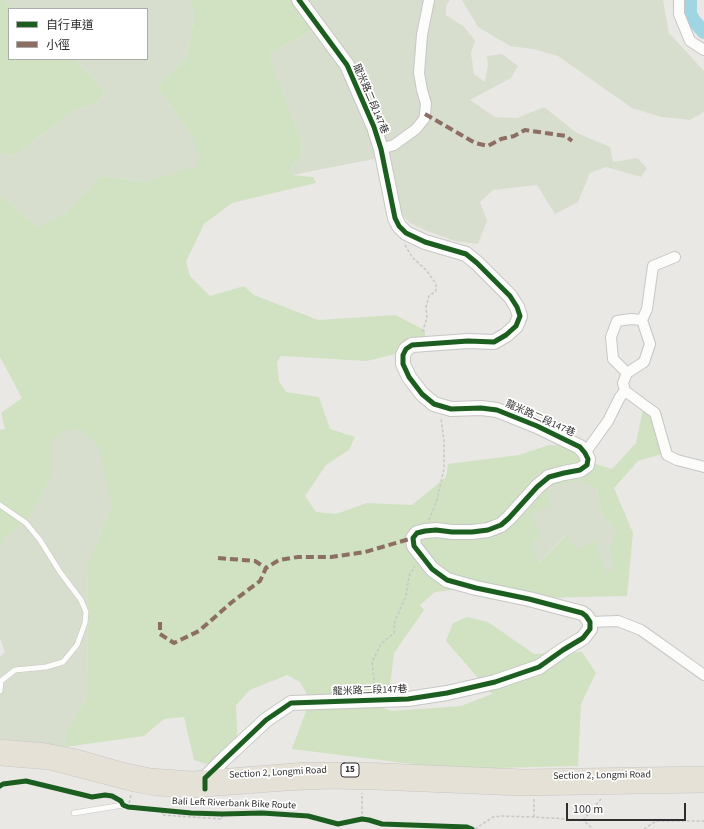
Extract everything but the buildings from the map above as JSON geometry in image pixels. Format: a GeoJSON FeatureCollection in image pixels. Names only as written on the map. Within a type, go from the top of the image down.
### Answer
{"type":"FeatureCollection","features":[{"type":"Feature","properties":{"kind":"main road","name":"Section 2, Longmi Road"},"geometry":{"type":"LineString","coordinates":[[0,747],[46,751],[150,776],[192,779],[205,784],[362,781],[514,788],[704,785]]}},
{"type":"Feature","properties":{"kind":"main road","name":"Section 2, Longmi Road"},"geometry":{"type":"LineString","coordinates":[[0,758],[50,762],[141,786],[185,790],[205,784],[306,770],[361,770],[523,777],[704,774]]}},
{"type":"Feature","properties":{"kind":"street","name":"龍米路二段147巷"},"geometry":{"type":"LineString","coordinates":[[299,0],[346,65],[374,127],[381,149],[395,218],[399,226],[406,233],[425,242],[466,254],[510,296],[517,307],[520,316],[516,326],[506,335],[494,342],[468,341],[412,345],[406,349],[403,355],[403,364],[409,377],[422,394],[434,404],[451,409],[465,410],[480,408],[497,410],[537,426],[568,441],[580,447],[585,453]]}},
{"type":"Feature","properties":{"kind":"street"},"geometry":{"type":"LineString","coordinates":[[381,149],[394,145],[416,129],[426,114],[426,104],[419,73],[422,35],[429,0]]}},
{"type":"Feature","properties":{"kind":"street"},"geometry":{"type":"LineString","coordinates":[[679,0],[679,14],[690,41],[704,50]]}},
{"type":"Feature","properties":{"kind":"street"},"geometry":{"type":"LineString","coordinates":[[675,257],[652,266],[646,309],[642,320],[650,344],[644,362],[628,373],[623,383],[625,392],[655,413],[667,455],[676,460],[704,467]]}},
{"type":"Feature","properties":{"kind":"street"},"geometry":{"type":"LineString","coordinates":[[628,373],[613,359],[611,337],[617,321],[631,319],[642,320]]}},
{"type":"Feature","properties":{"kind":"street"},"geometry":{"type":"LineString","coordinates":[[625,392],[620,397],[608,421],[585,453],[588,459],[587,465],[580,470],[564,472],[550,477],[537,487],[501,525],[488,530],[472,532],[436,530],[425,531],[417,533],[414,538],[414,546],[432,569],[447,580],[572,610],[582,613],[590,622],[618,620],[641,630],[704,675]]}},
{"type":"Feature","properties":{"kind":"street","name":"龍米路二段147巷"},"geometry":{"type":"LineString","coordinates":[[205,784],[266,720],[291,703],[408,699],[447,693],[495,682],[539,667],[583,638],[590,629],[590,622]]}},
{"type":"Feature","properties":{"kind":"lane"},"geometry":{"type":"LineString","coordinates":[[0,505],[26,523],[40,540],[60,572],[81,600],[86,612],[85,623],[77,645],[63,662],[46,667],[15,670],[1,681],[0,691]]}},
{"type":"Feature","properties":{"kind":"lane"},"geometry":{"type":"LineString","coordinates":[[74,813],[123,804]]}},
{"type":"Feature","properties":{"kind":"path"},"geometry":{"type":"LineString","coordinates":[[406,233],[403,243],[412,257],[428,271],[436,284],[436,291],[429,296],[426,308],[427,318],[418,345]]}},
{"type":"Feature","properties":{"kind":"path"},"geometry":{"type":"LineString","coordinates":[[425,531],[437,500],[444,469],[444,442],[440,406]]}},
{"type":"Feature","properties":{"kind":"path"},"geometry":{"type":"LineString","coordinates":[[381,701],[375,687],[372,662],[381,644],[394,633],[395,621],[406,596],[409,576],[421,556]]}},
{"type":"Feature","properties":{"kind":"path"},"geometry":{"type":"LineString","coordinates":[[362,781],[362,819]]}},
{"type":"Feature","properties":{"kind":"path"},"geometry":{"type":"LineString","coordinates":[[583,820],[602,798],[602,787]]}},
{"type":"Feature","properties":{"kind":"path"},"geometry":{"type":"LineString","coordinates":[[534,788],[534,817]]}},
{"type":"Feature","properties":{"kind":"path"},"geometry":{"type":"LineString","coordinates":[[123,804],[128,807],[135,808]]}},
{"type":"Feature","properties":{"kind":"path"},"geometry":{"type":"LineString","coordinates":[[475,829],[493,818],[502,816],[583,820],[593,829]]}},
{"type":"Feature","properties":{"kind":"path"},"geometry":{"type":"LineString","coordinates":[[356,820],[369,820]]}},
{"type":"Feature","properties":{"kind":"path"},"geometry":{"type":"LineString","coordinates":[[644,829],[656,820],[704,821]]}},
{"type":"Feature","properties":{"kind":"green space"},"geometry":{"type":"Polygon","coordinates":[[[0,0],[5,0],[5,2],[14,8],[8,8],[8,60],[76,60],[104,91],[98,103],[72,111],[15,156],[0,153],[0,0]]]}},
{"type":"Feature","properties":{"kind":"green space"},"geometry":{"type":"Polygon","coordinates":[[[5,0],[190,0],[194,17],[187,58],[157,87],[191,134],[199,155],[196,167],[147,182],[101,176],[66,213],[38,227],[0,195],[0,153],[15,156],[72,111],[98,103],[104,91],[76,60],[148,60],[148,8],[14,8],[5,2],[5,0]]]}},
{"type":"Feature","properties":{"kind":"green space"},"geometry":{"type":"Polygon","coordinates":[[[190,0],[307,0],[320,26],[269,54],[301,140],[302,154],[290,169],[292,175],[313,177],[316,183],[232,203],[204,224],[186,262],[190,276],[210,296],[244,286],[254,295],[318,320],[395,315],[425,330],[425,341],[407,351],[367,361],[281,356],[277,362],[279,381],[286,392],[319,397],[330,429],[355,437],[349,450],[326,465],[305,496],[316,512],[336,514],[367,503],[412,505],[446,477],[448,464],[519,455],[549,445],[577,446],[589,462],[612,469],[636,443],[643,409],[662,414],[666,453],[638,461],[614,488],[633,533],[627,596],[542,598],[488,586],[435,592],[420,605],[424,610],[394,653],[390,686],[374,699],[375,705],[391,711],[461,706],[492,694],[446,641],[453,623],[467,617],[488,622],[534,654],[582,652],[596,673],[581,704],[578,766],[453,769],[292,749],[310,700],[300,682],[287,675],[250,690],[236,705],[238,751],[206,764],[194,760],[184,717],[164,719],[144,736],[65,747],[66,732],[87,697],[88,562],[112,507],[51,440],[51,478],[29,518],[7,536],[0,549],[0,430],[5,429],[1,413],[22,398],[0,357],[0,195],[38,227],[66,213],[101,176],[147,182],[191,134],[157,87],[187,58],[194,17],[190,0]],[[597,489],[550,507],[540,536],[532,543],[539,563],[566,535],[595,539],[606,573],[614,569],[608,548],[617,531],[601,513],[597,489]]]}},
{"type":"Feature","properties":{"kind":"green space"},"geometry":{"type":"Polygon","coordinates":[[[307,0],[450,0],[446,6],[446,15],[463,26],[475,40],[471,53],[474,74],[485,82],[488,66],[487,56],[502,54],[518,66],[511,78],[470,100],[495,117],[517,118],[544,107],[577,133],[610,147],[613,162],[637,158],[647,168],[641,177],[606,167],[590,173],[578,202],[555,214],[537,185],[493,190],[480,202],[487,221],[478,244],[455,241],[410,223],[404,217],[397,204],[391,164],[374,159],[292,175],[290,169],[302,154],[301,140],[269,54],[320,26],[307,0]]]}},
{"type":"Feature","properties":{"kind":"green space"},"geometry":{"type":"Polygon","coordinates":[[[462,0],[663,0],[669,33],[704,71],[704,112],[690,120],[661,117],[632,108],[558,56],[533,49],[510,46],[478,27],[462,0]]]}},
{"type":"Feature","properties":{"kind":"green space"},"geometry":{"type":"Polygon","coordinates":[[[67,429],[81,429],[99,447],[112,507],[88,562],[87,697],[66,732],[65,747],[0,739],[0,657],[5,652],[0,639],[0,549],[7,536],[29,518],[51,478],[51,440],[67,429]]]}},
{"type":"Feature","properties":{"kind":"green space"},"geometry":{"type":"Polygon","coordinates":[[[579,480],[597,489],[601,513],[617,531],[608,548],[615,569],[606,574],[595,539],[578,551],[565,535],[539,563],[532,543],[540,536],[532,514],[550,507],[548,487],[579,480]]]}},
{"type":"Feature","properties":{"kind":"waterway"},"geometry":{"type":"LineString","coordinates":[[690,0],[690,14],[704,32]]}},
{"type":"Feature","properties":{"kind":"marked path"},"geometry":{"type":"LineString","coordinates":[[425,114],[475,143],[488,146],[501,139],[514,136],[525,130],[566,136],[572,141]]}},
{"type":"Feature","properties":{"kind":"marked path"},"geometry":{"type":"LineString","coordinates":[[160,622],[160,634],[174,643],[199,631],[232,602],[260,581],[266,568],[279,560],[298,557],[331,557],[365,552],[413,538]]}},
{"type":"Feature","properties":{"kind":"marked path"},"geometry":{"type":"LineString","coordinates":[[218,558],[255,561],[266,568]]}},
{"type":"Feature","properties":{"kind":"cycle path"},"geometry":{"type":"LineString","coordinates":[[205,789],[205,778],[266,720],[291,703],[408,699],[447,693],[495,682],[539,667],[583,638],[590,629],[590,622],[582,613],[447,580],[432,569],[414,546],[413,538],[417,533],[425,531],[436,530],[472,532],[488,530],[501,525],[537,487],[549,477],[580,470],[587,465],[588,459],[580,447],[537,426],[497,410],[481,408],[451,409],[434,404],[422,394],[409,377],[403,364],[403,355],[406,349],[412,345],[468,341],[494,342],[506,335],[516,326],[520,316],[517,307],[510,296],[466,254],[425,242],[406,233],[399,226],[395,218],[381,149],[374,127],[347,65],[299,0]]}},
{"type":"Feature","properties":{"kind":"cycle path","name":"Bali Left Riverbank Bike Route"},"geometry":{"type":"LineString","coordinates":[[0,786],[3,784],[26,781],[92,797],[105,795],[112,796],[128,807],[191,813],[262,813],[308,816],[338,824],[362,819],[382,824],[467,827],[472,829]]}}]}
